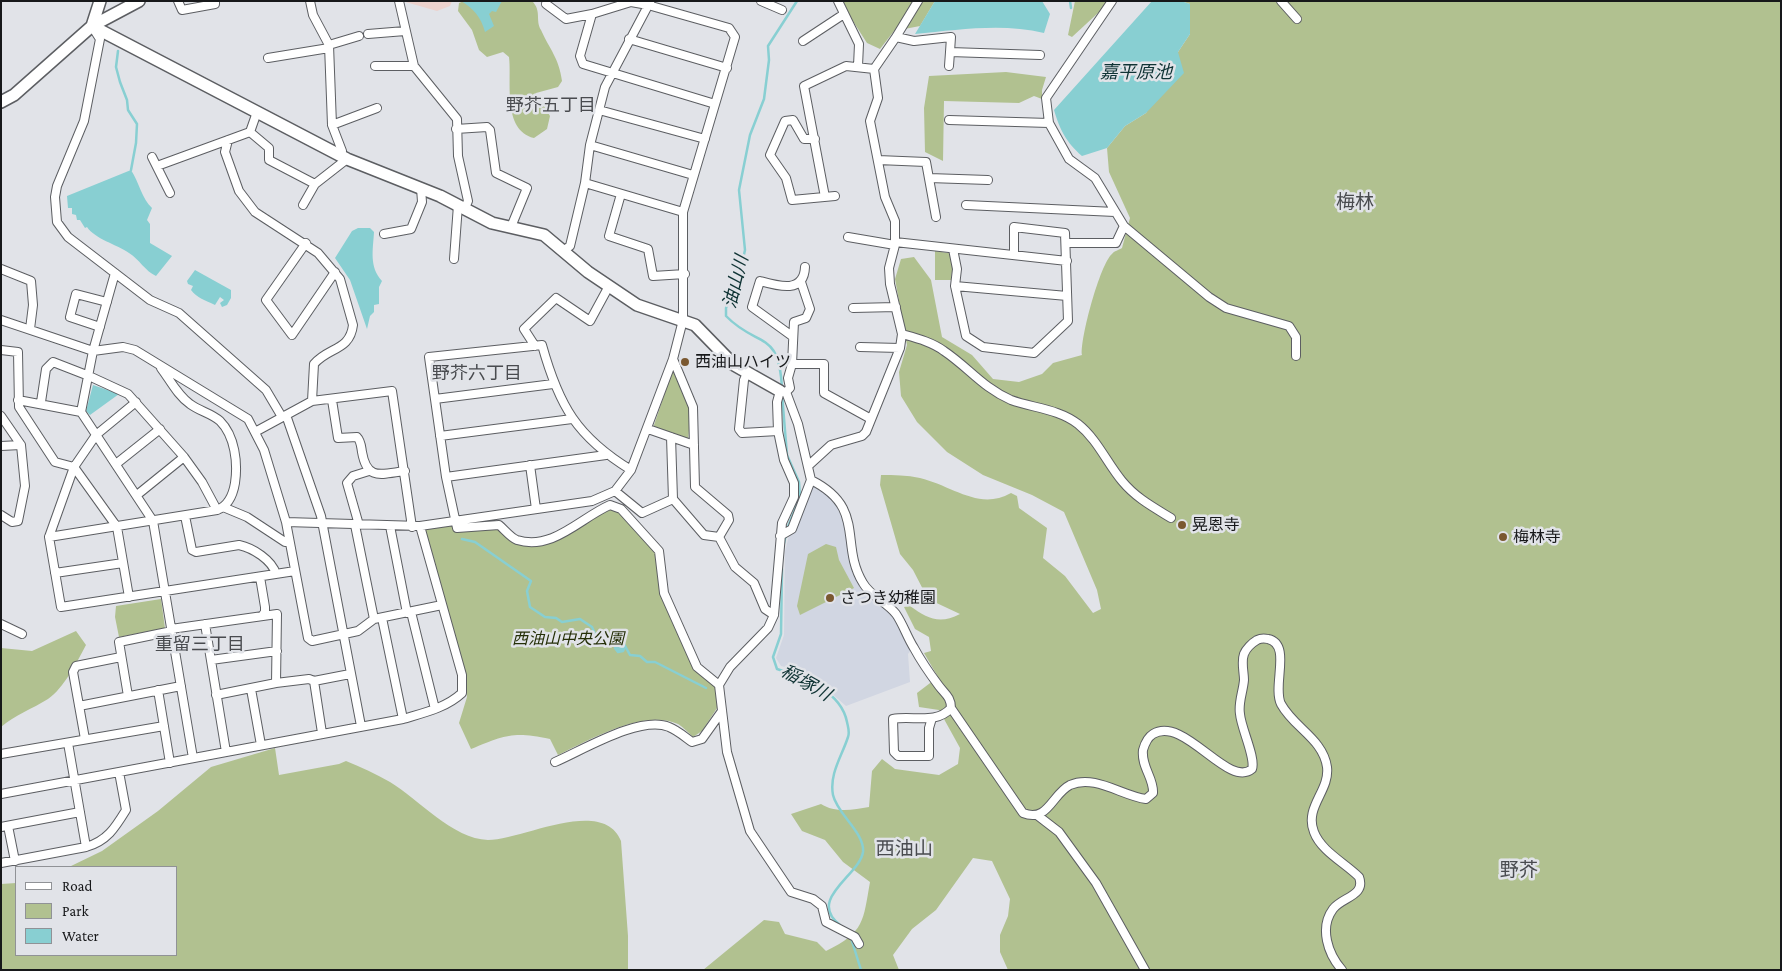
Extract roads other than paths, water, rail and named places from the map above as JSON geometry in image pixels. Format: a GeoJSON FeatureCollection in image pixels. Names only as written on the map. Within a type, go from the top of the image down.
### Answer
{"type":"FeatureCollection","features":[{"type":"Feature","properties":{"kind":"street"},"geometry":{"type":"LineString","coordinates":[[92,26],[100,1]]}},
{"type":"Feature","properties":{"kind":"street"},"geometry":{"type":"LineString","coordinates":[[1,102],[14,95],[92,26],[139,1]]}},
{"type":"Feature","properties":{"kind":"street"},"geometry":{"type":"LineString","coordinates":[[178,1],[182,10],[215,4],[215,1]]}},
{"type":"Feature","properties":{"kind":"street"},"geometry":{"type":"LineString","coordinates":[[310,1],[313,15],[329,46],[332,125],[343,157]]}},
{"type":"Feature","properties":{"kind":"street"},"geometry":{"type":"LineString","coordinates":[[399,1],[414,66],[457,119],[458,156],[468,201],[461,206],[454,259]]}},
{"type":"Feature","properties":{"kind":"street"},"geometry":{"type":"LineString","coordinates":[[761,1],[782,10]]}},
{"type":"Feature","properties":{"kind":"street"},"geometry":{"type":"LineString","coordinates":[[838,1],[859,44],[858,66]]}},
{"type":"Feature","properties":{"kind":"street"},"geometry":{"type":"LineString","coordinates":[[808,466],[832,445],[862,436],[871,420],[900,348],[902,334],[889,268],[895,243],[895,221],[885,197],[870,121],[878,98],[874,69],[918,1]]}},
{"type":"Feature","properties":{"kind":"street"},"geometry":{"type":"LineString","coordinates":[[1112,1],[1046,98],[1049,123],[1069,159],[1095,178],[1124,226],[1209,297],[1226,308],[1289,326],[1296,337],[1296,356]]}},
{"type":"Feature","properties":{"kind":"street"},"geometry":{"type":"LineString","coordinates":[[1281,1],[1297,19]]}},
{"type":"Feature","properties":{"kind":"street"},"geometry":{"type":"LineString","coordinates":[[286,522],[416,527],[455,522],[592,501],[614,492],[631,470],[673,359],[683,320],[683,212],[736,37],[729,28],[649,3],[631,2],[592,14],[566,19],[546,4]]}},
{"type":"Feature","properties":{"kind":"street"},"geometry":{"type":"LineString","coordinates":[[564,250],[570,246],[585,183],[590,145],[610,74],[649,3]]}},
{"type":"Feature","properties":{"kind":"street"},"geometry":{"type":"LineString","coordinates":[[592,14],[580,56],[583,64],[610,74],[715,104]]}},
{"type":"Feature","properties":{"kind":"street"},"geometry":{"type":"LineString","coordinates":[[803,41],[844,14]]}},
{"type":"Feature","properties":{"kind":"street"},"geometry":{"type":"LineString","coordinates":[[92,26],[343,157],[421,188],[461,206],[492,223],[536,232],[552,239],[588,272],[637,305],[695,325],[713,346],[747,373],[783,392],[798,424],[811,480],[792,528],[780,536]]}},
{"type":"Feature","properties":{"kind":"street"},"geometry":{"type":"LineString","coordinates":[[92,26],[100,38],[84,121],[57,186],[55,206],[57,222],[68,237],[150,300],[179,313],[266,390],[284,416],[321,516],[342,635],[361,726]]}},
{"type":"Feature","properties":{"kind":"street"},"geometry":{"type":"LineString","coordinates":[[368,34],[406,31]]}},
{"type":"Feature","properties":{"kind":"street"},"geometry":{"type":"LineString","coordinates":[[268,58],[329,46],[359,36]]}},
{"type":"Feature","properties":{"kind":"street"},"geometry":{"type":"LineString","coordinates":[[896,37],[914,41],[951,37],[949,66]]}},
{"type":"Feature","properties":{"kind":"street"},"geometry":{"type":"LineString","coordinates":[[629,39],[727,68]]}},
{"type":"Feature","properties":{"kind":"street"},"geometry":{"type":"LineString","coordinates":[[950,52],[1040,56]]}},
{"type":"Feature","properties":{"kind":"street"},"geometry":{"type":"LineString","coordinates":[[375,66],[414,66]]}},
{"type":"Feature","properties":{"kind":"street"},"geometry":{"type":"LineString","coordinates":[[825,197],[804,86],[846,66],[874,69]]}},
{"type":"Feature","properties":{"kind":"street"},"geometry":{"type":"LineString","coordinates":[[332,125],[377,108]]}},
{"type":"Feature","properties":{"kind":"street"},"geometry":{"type":"LineString","coordinates":[[599,110],[705,139]]}},
{"type":"Feature","properties":{"kind":"street"},"geometry":{"type":"LineString","coordinates":[[250,132],[257,112]]}},
{"type":"Feature","properties":{"kind":"street"},"geometry":{"type":"LineString","coordinates":[[815,139],[804,139],[792,120],[789,120],[783,124],[770,154],[786,178],[792,200],[835,196]]}},
{"type":"Feature","properties":{"kind":"street"},"geometry":{"type":"LineString","coordinates":[[949,120],[1049,123]]}},
{"type":"Feature","properties":{"kind":"street"},"geometry":{"type":"LineString","coordinates":[[456,129],[487,127],[490,130],[496,173],[527,188],[511,228]]}},
{"type":"Feature","properties":{"kind":"street"},"geometry":{"type":"LineString","coordinates":[[157,166],[250,132]]}},
{"type":"Feature","properties":{"kind":"street"},"geometry":{"type":"LineString","coordinates":[[250,132],[269,148],[269,160],[315,184]]}},
{"type":"Feature","properties":{"kind":"street"},"geometry":{"type":"LineString","coordinates":[[228,140],[225,152],[239,191],[255,212],[306,243],[318,253],[340,279],[354,325],[353,331],[345,344],[323,356],[314,364],[312,402]]}},
{"type":"Feature","properties":{"kind":"street"},"geometry":{"type":"LineString","coordinates":[[590,145],[693,175]]}},
{"type":"Feature","properties":{"kind":"street"},"geometry":{"type":"LineString","coordinates":[[152,157],[170,193]]}},
{"type":"Feature","properties":{"kind":"street"},"geometry":{"type":"LineString","coordinates":[[302,205],[315,184],[343,157]]}},
{"type":"Feature","properties":{"kind":"street"},"geometry":{"type":"LineString","coordinates":[[878,160],[926,162],[936,217]]}},
{"type":"Feature","properties":{"kind":"street"},"geometry":{"type":"LineString","coordinates":[[929,178],[988,180]]}},
{"type":"Feature","properties":{"kind":"street"},"geometry":{"type":"LineString","coordinates":[[585,183],[683,212]]}},
{"type":"Feature","properties":{"kind":"street"},"geometry":{"type":"LineString","coordinates":[[384,234],[411,229],[422,202],[421,188]]}},
{"type":"Feature","properties":{"kind":"street"},"geometry":{"type":"LineString","coordinates":[[621,194],[609,236],[648,249],[654,276],[684,274]]}},
{"type":"Feature","properties":{"kind":"street"},"geometry":{"type":"LineString","coordinates":[[966,205],[1115,212]]}},
{"type":"Feature","properties":{"kind":"street"},"geometry":{"type":"LineString","coordinates":[[1066,243],[1116,243],[1124,226]]}},
{"type":"Feature","properties":{"kind":"street"},"geometry":{"type":"LineString","coordinates":[[953,249],[956,269],[955,286],[966,336],[983,347],[1034,353],[1068,321],[1065,233],[1014,227],[1014,255]]}},
{"type":"Feature","properties":{"kind":"street"},"geometry":{"type":"LineString","coordinates":[[848,236],[895,243],[1066,261]]}},
{"type":"Feature","properties":{"kind":"street"},"geometry":{"type":"LineString","coordinates":[[306,243],[266,300],[292,335],[335,272]]}},
{"type":"Feature","properties":{"kind":"street"},"geometry":{"type":"LineString","coordinates":[[792,336],[752,307],[760,281],[784,287],[801,282],[804,277],[804,267]]}},
{"type":"Feature","properties":{"kind":"street"},"geometry":{"type":"LineString","coordinates":[[1,269],[31,281],[33,305],[30,329]]}},
{"type":"Feature","properties":{"kind":"street"},"geometry":{"type":"LineString","coordinates":[[81,412],[93,351],[115,273]]}},
{"type":"Feature","properties":{"kind":"street"},"geometry":{"type":"LineString","coordinates":[[801,282],[810,309],[806,318],[794,322],[792,364],[788,378],[790,388],[783,392],[777,402],[778,431],[784,460],[794,483],[794,497],[782,523],[774,615],[768,628],[730,667],[719,685],[727,752],[750,831],[791,892],[813,899],[822,906],[826,922],[857,941]]}},
{"type":"Feature","properties":{"kind":"street"},"geometry":{"type":"LineString","coordinates":[[535,346],[524,329],[556,298],[590,321],[609,286]]}},
{"type":"Feature","properties":{"kind":"street"},"geometry":{"type":"LineString","coordinates":[[955,286],[1067,296]]}},
{"type":"Feature","properties":{"kind":"street"},"geometry":{"type":"LineString","coordinates":[[100,327],[70,318],[76,294],[107,302]]}},
{"type":"Feature","properties":{"kind":"street"},"geometry":{"type":"LineString","coordinates":[[853,308],[896,307]]}},
{"type":"Feature","properties":{"kind":"street"},"geometry":{"type":"LineString","coordinates":[[1,320],[93,351],[123,347],[135,350],[248,418],[264,450],[286,522],[308,638],[312,641],[358,631],[378,618],[442,605]]}},
{"type":"Feature","properties":{"kind":"street"},"geometry":{"type":"LineString","coordinates":[[902,334],[919,339],[943,350],[984,386],[1004,396],[1052,411],[1079,425],[1134,493],[1171,518]]}},
{"type":"Feature","properties":{"kind":"street"},"geometry":{"type":"LineString","coordinates":[[631,470],[606,455],[572,419],[553,384],[542,345],[429,358],[446,477],[457,528],[498,525],[516,540],[545,541],[565,533],[592,513],[610,505],[621,509],[659,551],[664,593],[675,618],[697,667],[719,685]]}},
{"type":"Feature","properties":{"kind":"street"},"geometry":{"type":"LineString","coordinates":[[860,347],[900,348]]}},
{"type":"Feature","properties":{"kind":"street"},"geometry":{"type":"LineString","coordinates":[[1,350],[18,352],[19,407],[55,462],[74,467],[117,527],[129,597]]}},
{"type":"Feature","properties":{"kind":"street"},"geometry":{"type":"LineString","coordinates":[[673,359],[693,408],[695,487],[728,515],[729,520],[719,537]]}},
{"type":"Feature","properties":{"kind":"street"},"geometry":{"type":"LineString","coordinates":[[41,402],[46,369],[53,362],[128,394],[184,457],[220,509]]}},
{"type":"Feature","properties":{"kind":"street"},"geometry":{"type":"LineString","coordinates":[[792,364],[824,364],[824,393],[871,420]]}},
{"type":"Feature","properties":{"kind":"street"},"geometry":{"type":"LineString","coordinates":[[159,366],[185,400],[220,422],[227,432],[234,451],[237,468],[230,499],[220,509]]}},
{"type":"Feature","properties":{"kind":"street"},"geometry":{"type":"LineString","coordinates":[[747,373],[744,380],[739,429],[742,433],[778,431]]}},
{"type":"Feature","properties":{"kind":"street"},"geometry":{"type":"LineString","coordinates":[[435,400],[553,384]]}},
{"type":"Feature","properties":{"kind":"street"},"geometry":{"type":"LineString","coordinates":[[1,794],[402,719],[435,709],[455,699],[462,693],[462,675],[442,605],[416,527],[392,391],[312,402],[255,432]]}},
{"type":"Feature","properties":{"kind":"street"},"geometry":{"type":"LineString","coordinates":[[18,400],[41,402],[81,412],[137,495],[152,521],[193,758]]}},
{"type":"Feature","properties":{"kind":"street"},"geometry":{"type":"LineString","coordinates":[[332,400],[338,438],[357,437],[360,440],[364,466],[369,471],[379,475],[405,471]]}},
{"type":"Feature","properties":{"kind":"street"},"geometry":{"type":"LineString","coordinates":[[136,402],[96,435],[74,467],[49,537],[61,607],[295,572]]}},
{"type":"Feature","properties":{"kind":"street"},"geometry":{"type":"LineString","coordinates":[[1,416],[21,445],[25,486],[18,521],[12,522],[1,515]]}},
{"type":"Feature","properties":{"kind":"street"},"geometry":{"type":"LineString","coordinates":[[440,436],[572,419]]}},
{"type":"Feature","properties":{"kind":"street"},"geometry":{"type":"LineString","coordinates":[[116,464],[160,429]]}},
{"type":"Feature","properties":{"kind":"street"},"geometry":{"type":"LineString","coordinates":[[648,429],[694,445]]}},
{"type":"Feature","properties":{"kind":"street"},"geometry":{"type":"LineString","coordinates":[[671,437],[673,499],[704,535],[719,537]]}},
{"type":"Feature","properties":{"kind":"street"},"geometry":{"type":"LineString","coordinates":[[1,446],[21,445]]}},
{"type":"Feature","properties":{"kind":"street"},"geometry":{"type":"LineString","coordinates":[[446,477],[606,455]]}},
{"type":"Feature","properties":{"kind":"street"},"geometry":{"type":"LineString","coordinates":[[137,495],[184,457]]}},
{"type":"Feature","properties":{"kind":"street"},"geometry":{"type":"LineString","coordinates":[[530,465],[536,509]]}},
{"type":"Feature","properties":{"kind":"street"},"geometry":{"type":"LineString","coordinates":[[369,471],[352,476],[348,483],[402,719]]}},
{"type":"Feature","properties":{"kind":"street"},"geometry":{"type":"LineString","coordinates":[[811,480],[823,486],[844,509],[850,523],[856,569],[864,585],[896,614],[914,648],[940,688],[948,695],[951,708],[1017,806],[1024,813],[1037,815],[1059,832],[1096,883],[1145,970]]}},
{"type":"Feature","properties":{"kind":"street"},"geometry":{"type":"LineString","coordinates":[[614,492],[642,513],[673,499]]}},
{"type":"Feature","properties":{"kind":"street"},"geometry":{"type":"LineString","coordinates":[[49,537],[220,509],[247,517],[286,542],[289,542]]}},
{"type":"Feature","properties":{"kind":"street"},"geometry":{"type":"LineString","coordinates":[[185,516],[192,550],[196,552],[239,545],[246,546],[274,567],[276,574]]}},
{"type":"Feature","properties":{"kind":"street"},"geometry":{"type":"LineString","coordinates":[[390,526],[409,612],[435,709]]}},
{"type":"Feature","properties":{"kind":"street"},"geometry":{"type":"LineString","coordinates":[[719,537],[735,567],[754,583],[765,609],[774,615]]}},
{"type":"Feature","properties":{"kind":"street"},"geometry":{"type":"LineString","coordinates":[[55,573],[123,563]]}},
{"type":"Feature","properties":{"kind":"street"},"geometry":{"type":"LineString","coordinates":[[260,577],[265,607],[262,616]]}},
{"type":"Feature","properties":{"kind":"street"},"geometry":{"type":"LineString","coordinates":[[128,696],[119,642],[205,624],[277,614],[276,684]]}},
{"type":"Feature","properties":{"kind":"street"},"geometry":{"type":"LineString","coordinates":[[1,624],[22,634]]}},
{"type":"Feature","properties":{"kind":"street"},"geometry":{"type":"LineString","coordinates":[[205,624],[226,752]]}},
{"type":"Feature","properties":{"kind":"street"},"geometry":{"type":"LineString","coordinates":[[1037,815],[1047,810],[1064,790],[1077,784],[1096,783],[1138,798],[1150,797],[1153,788],[1144,769],[1143,750],[1146,742],[1159,732],[1175,734],[1188,739],[1229,768],[1249,772],[1253,765],[1239,707],[1244,681],[1243,660],[1249,647],[1257,640],[1263,638],[1272,640],[1278,645],[1281,654],[1277,686],[1281,704],[1293,720],[1318,744],[1324,755],[1327,778],[1313,807],[1311,817],[1314,834],[1321,844],[1359,877],[1361,882],[1357,893],[1334,908],[1327,926],[1329,951],[1333,960],[1342,970]]}},
{"type":"Feature","properties":{"kind":"street"},"geometry":{"type":"LineString","coordinates":[[211,660],[277,651]]}},
{"type":"Feature","properties":{"kind":"street"},"geometry":{"type":"LineString","coordinates":[[85,739],[73,672],[76,666],[121,657]]}},
{"type":"Feature","properties":{"kind":"street"},"geometry":{"type":"LineString","coordinates":[[216,695],[276,684],[309,679],[314,681],[350,674]]}},
{"type":"Feature","properties":{"kind":"street"},"geometry":{"type":"LineString","coordinates":[[314,681],[322,733]]}},
{"type":"Feature","properties":{"kind":"street"},"geometry":{"type":"LineString","coordinates":[[79,706],[181,686]]}},
{"type":"Feature","properties":{"kind":"street"},"geometry":{"type":"LineString","coordinates":[[251,689],[261,745]]}},
{"type":"Feature","properties":{"kind":"street"},"geometry":{"type":"LineString","coordinates":[[158,690],[170,762]]}},
{"type":"Feature","properties":{"kind":"street"},"geometry":{"type":"LineString","coordinates":[[932,718],[929,728],[929,756],[898,756],[894,752],[893,719],[932,718],[946,713],[951,708]]}},
{"type":"Feature","properties":{"kind":"street"},"geometry":{"type":"LineString","coordinates":[[555,762],[577,753],[600,739],[652,724],[669,726],[692,742],[702,740],[722,711]]}},
{"type":"Feature","properties":{"kind":"street"},"geometry":{"type":"LineString","coordinates":[[1,754],[164,726]]}},
{"type":"Feature","properties":{"kind":"street"},"geometry":{"type":"LineString","coordinates":[[68,743],[86,847]]}},
{"type":"Feature","properties":{"kind":"street"},"geometry":{"type":"LineString","coordinates":[[1,863],[98,844],[111,834],[126,810],[119,772]]}},
{"type":"Feature","properties":{"kind":"street"},"geometry":{"type":"LineString","coordinates":[[15,861],[5,827],[80,812]]}},
{"type":"Feature","properties":{"kind":"water"},"geometry":{"type":"Polygon","coordinates":[[[461,1],[502,1],[496,12],[492,11],[489,14],[494,26],[485,32],[476,14],[461,1]]]}},
{"type":"Feature","properties":{"kind":"water"},"geometry":{"type":"Polygon","coordinates":[[[935,1],[1042,1],[1050,14],[1044,33],[1012,28],[996,28],[915,34],[935,1]]]}},
{"type":"Feature","properties":{"kind":"water","name":"嘉平原池"},"geometry":{"type":"Polygon","coordinates":[[[1152,1],[1181,1],[1190,4],[1190,34],[1178,52],[1184,73],[1146,113],[1125,126],[1107,148],[1082,156],[1064,135],[1054,110],[1152,1]]]}},
{"type":"Feature","properties":{"kind":"water"},"geometry":{"type":"Polygon","coordinates":[[[131,170],[152,208],[147,220],[150,224],[150,243],[172,256],[156,276],[129,253],[100,238],[87,227],[85,228],[80,220],[77,220],[76,215],[72,214],[72,208],[68,208],[67,196],[131,170]]]}},
{"type":"Feature","properties":{"kind":"water"},"geometry":{"type":"Polygon","coordinates":[[[358,228],[370,228],[374,232],[373,264],[382,281],[379,287],[379,304],[374,305],[374,312],[370,316],[367,329],[350,280],[335,258],[352,231],[358,228]]]}},
{"type":"Feature","properties":{"kind":"water"},"geometry":{"type":"Polygon","coordinates":[[[195,270],[231,290],[231,298],[227,305],[222,307],[220,303],[224,300],[220,297],[215,305],[193,293],[191,290],[193,286],[188,284],[187,281],[195,270]]]}},
{"type":"Feature","properties":{"kind":"water"},"geometry":{"type":"Polygon","coordinates":[[[93,385],[119,394],[90,415],[86,411],[93,385]]]}},
{"type":"Feature","properties":{"kind":"waterway","name":"油山川"},"geometry":{"type":"LineString","coordinates":[[782,389],[780,370],[776,356],[771,348],[765,342],[737,326],[726,316],[726,308],[740,272],[745,250],[739,190],[750,135],[764,99],[769,60],[768,46],[797,1]]}},
{"type":"Feature","properties":{"kind":"waterway"},"geometry":{"type":"LineString","coordinates":[[1070,1],[1071,8]]}},
{"type":"Feature","properties":{"kind":"waterway"},"geometry":{"type":"LineString","coordinates":[[118,51],[116,67],[127,100],[128,110],[137,124],[131,170]]}},
{"type":"Feature","properties":{"kind":"waterway","name":"油山川"},"geometry":{"type":"LineString","coordinates":[[782,394],[787,455],[799,482],[800,497],[787,529]]}},
{"type":"Feature","properties":{"kind":"waterway","name":"稲塚川"},"geometry":{"type":"LineString","coordinates":[[783,548],[786,534]]}},
{"type":"Feature","properties":{"kind":"waterway"},"geometry":{"type":"LineString","coordinates":[[462,539],[475,542],[531,581],[527,591],[530,607],[545,617],[556,618],[562,622],[580,619],[592,627],[595,634],[624,644],[630,655],[640,656],[647,662],[655,662],[706,688]]}},
{"type":"Feature","properties":{"kind":"waterway","name":"稲塚川"},"geometry":{"type":"LineString","coordinates":[[782,569],[781,634],[773,657],[777,669],[809,681],[829,694],[843,711],[849,730],[834,772],[832,787],[836,802],[860,838],[863,852],[860,861],[838,887],[829,906],[831,915],[840,925]]}},
{"type":"Feature","properties":{"kind":"waterway"},"geometry":{"type":"LineString","coordinates":[[618,644],[615,648],[618,652],[623,651],[625,647]]}},
{"type":"Feature","properties":{"kind":"waterway"},"geometry":{"type":"LineString","coordinates":[[618,644],[616,648],[618,651],[622,651],[623,646],[619,645],[618,649],[622,648],[620,646],[620,648]]}},
{"type":"Feature","properties":{"kind":"waterway","name":"稲塚川"},"geometry":{"type":"LineString","coordinates":[[851,938],[861,970]]}},
{"type":"Feature","properties":{"kind":"place","name":"西油山ハイツ"},"geometry":{"type":"Point","coordinates":[685,362]}},
{"type":"Feature","properties":{"kind":"place","name":"晃恩寺"},"geometry":{"type":"Point","coordinates":[1182,525]}},
{"type":"Feature","properties":{"kind":"place","name":"梅林寺"},"geometry":{"type":"Point","coordinates":[1503,537]}},
{"type":"Feature","properties":{"kind":"place","name":"さつき幼稚園"},"geometry":{"type":"Point","coordinates":[830,598]}},
{"type":"Feature","properties":{"kind":"district","name":"野芥五丁目"},"geometry":{"type":"Point","coordinates":[551,105]}},
{"type":"Feature","properties":{"kind":"district","name":"梅林"},"geometry":{"type":"Point","coordinates":[1355,202]}},
{"type":"Feature","properties":{"kind":"district","name":"野芥六丁目"},"geometry":{"type":"Point","coordinates":[477,373]}},
{"type":"Feature","properties":{"kind":"district","name":"重留三丁目"},"geometry":{"type":"Point","coordinates":[200,644]}},
{"type":"Feature","properties":{"kind":"district","name":"西油山"},"geometry":{"type":"Point","coordinates":[904,849]}},
{"type":"Feature","properties":{"kind":"district","name":"野芥"},"geometry":{"type":"Point","coordinates":[1519,870]}},
{"type":"Feature","properties":{"kind":"park label","name":"西油山中央公園"},"geometry":{"type":"Point","coordinates":[568,639]}}]}
